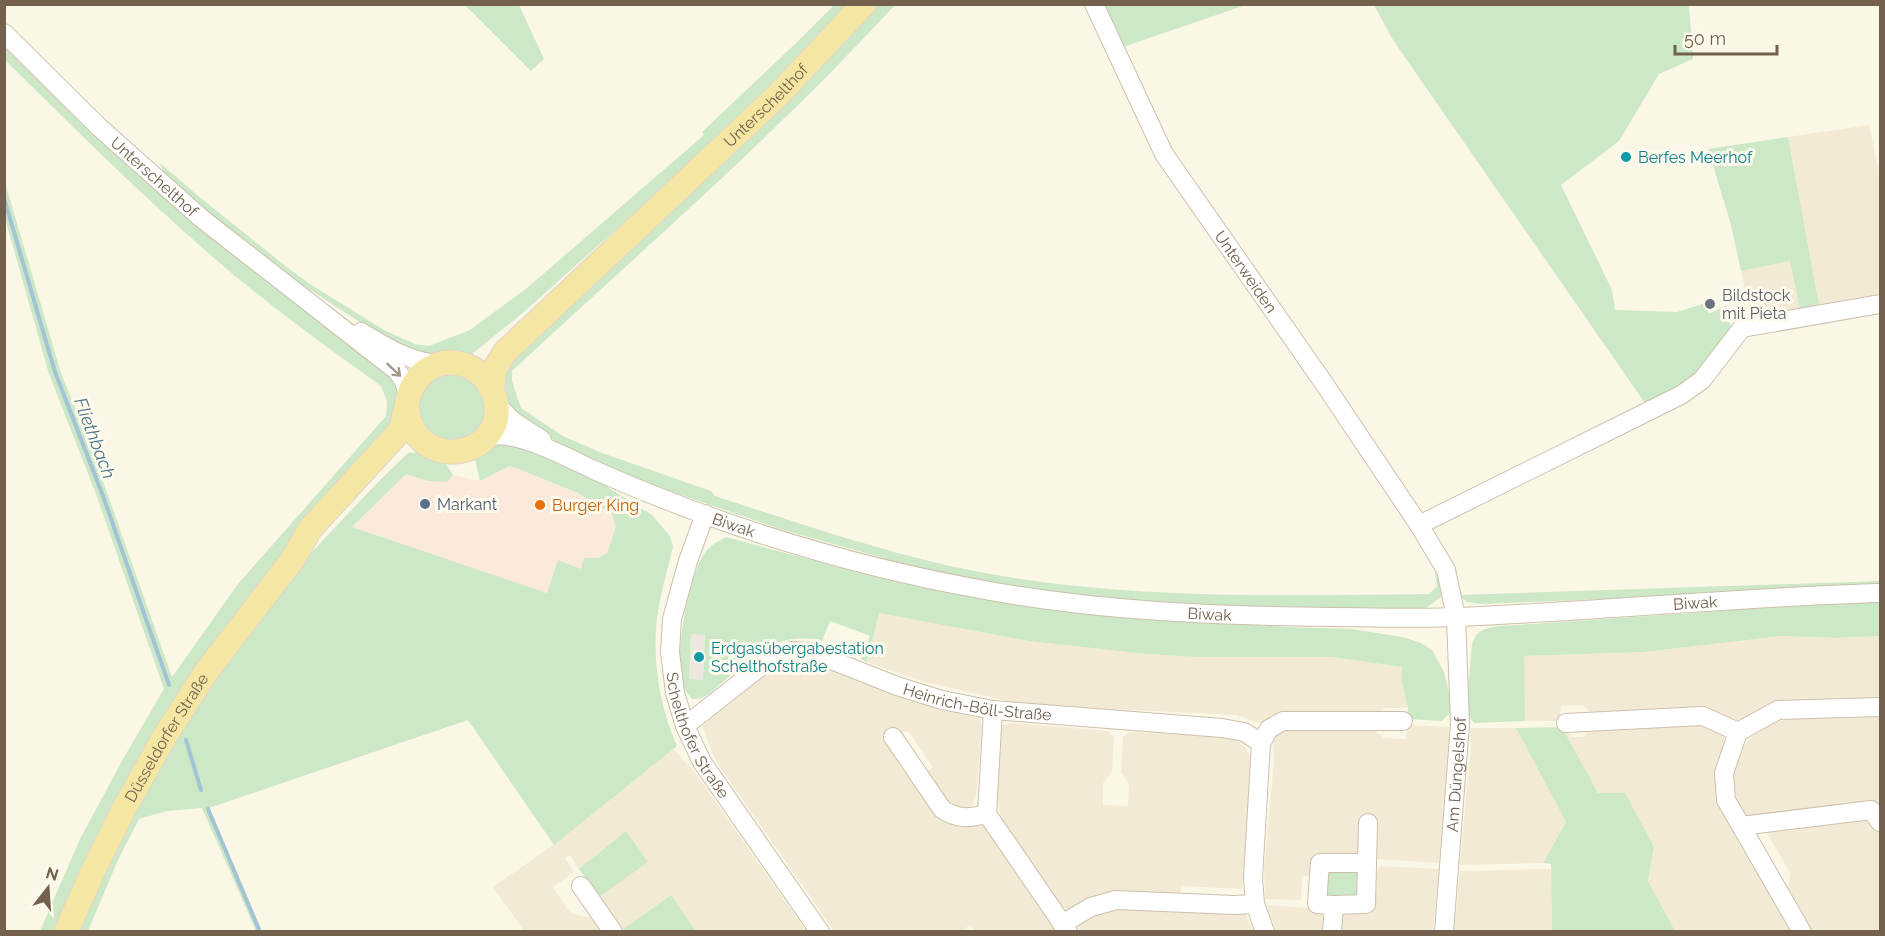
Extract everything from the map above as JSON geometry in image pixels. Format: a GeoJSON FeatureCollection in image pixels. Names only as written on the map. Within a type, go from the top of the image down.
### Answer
{"type":"FeatureCollection","features":[{"type":"Feature","properties":{"kind":"main road","name":"Unterschelthof"},"geometry":{"type":"LineString","coordinates":[[494,397],[494,370],[500,358],[777,96],[864,4]]}},
{"type":"Feature","properties":{"kind":"main road","name":"Unterschelthof"},"geometry":{"type":"LineString","coordinates":[[448,364],[477,356],[486,350],[597,253],[663,202]]}},
{"type":"Feature","properties":{"kind":"main road"},"geometry":{"type":"LineString","coordinates":[[293,559],[310,530],[399,432],[413,385],[419,377],[448,364],[478,371],[485,378],[494,397],[495,421],[487,436],[472,447],[460,452],[440,450],[422,441],[409,422],[408,403]]}},
{"type":"Feature","properties":{"kind":"main road"},"geometry":{"type":"LineString","coordinates":[[293,559],[319,539],[405,447],[422,441]]}},
{"type":"Feature","properties":{"kind":"main road","name":"Düsseldorfer Straße"},"geometry":{"type":"LineString","coordinates":[[66,932],[125,807],[165,736],[206,672],[293,559]]}},
{"type":"Feature","properties":{"kind":"street","name":"Unterweiden"},"geometry":{"type":"LineString","coordinates":[[1094,4],[1164,154],[1323,382],[1419,525],[1446,570],[1456,617]]}},
{"type":"Feature","properties":{"kind":"street","name":"Unterschelthof"},"geometry":{"type":"LineString","coordinates":[[4,33],[99,128],[193,211],[397,372],[404,381],[408,403]]}},
{"type":"Feature","properties":{"kind":"street"},"geometry":{"type":"LineString","coordinates":[[1419,525],[1681,395],[1702,380],[1742,328],[1881,304]]}},
{"type":"Feature","properties":{"kind":"street","name":"Unterschelthof"},"geometry":{"type":"LineString","coordinates":[[316,308],[404,356],[422,362],[448,364]]}},
{"type":"Feature","properties":{"kind":"street","name":"Biwak"},"geometry":{"type":"LineString","coordinates":[[494,397],[513,421],[564,455]]}},
{"type":"Feature","properties":{"kind":"street","name":"Biwak"},"geometry":{"type":"LineString","coordinates":[[487,436],[508,435],[564,455],[595,470],[705,514],[800,546],[879,568],[990,591],[1069,603],[1254,616],[1456,617],[1881,593]]}},
{"type":"Feature","properties":{"kind":"street","name":"Schelthofer Straße"},"geometry":{"type":"LineString","coordinates":[[705,514],[688,561],[672,619],[670,652],[675,693],[685,726],[702,762],[820,932]]}},
{"type":"Feature","properties":{"kind":"street","name":"Am Düngelshof"},"geometry":{"type":"LineString","coordinates":[[1444,932],[1460,724],[1456,617]]}},
{"type":"Feature","properties":{"kind":"street","name":"Heinrich-Böll-Straße"},"geometry":{"type":"LineString","coordinates":[[685,726],[764,663],[774,656],[791,651],[821,655],[897,686],[942,700],[993,710],[1222,728],[1244,732],[1261,743]]}},
{"type":"Feature","properties":{"kind":"street"},"geometry":{"type":"LineString","coordinates":[[1802,932],[1726,801],[1724,773],[1738,732],[1778,710],[1881,707]]}},
{"type":"Feature","properties":{"kind":"street"},"geometry":{"type":"LineString","coordinates":[[993,710],[987,814],[1065,928],[1091,907],[1116,900],[1255,904]]}},
{"type":"Feature","properties":{"kind":"street"},"geometry":{"type":"LineString","coordinates":[[1566,723],[1703,716],[1738,732]]}},
{"type":"Feature","properties":{"kind":"street"},"geometry":{"type":"LineString","coordinates":[[1265,932],[1255,904],[1253,878],[1261,743],[1269,729],[1282,721],[1403,721]]}},
{"type":"Feature","properties":{"kind":"street"},"geometry":{"type":"LineString","coordinates":[[893,736],[942,809],[960,818],[987,814]]}},
{"type":"Feature","properties":{"kind":"street"},"geometry":{"type":"LineString","coordinates":[[1741,826],[1871,810],[1881,822]]}},
{"type":"Feature","properties":{"kind":"street"},"geometry":{"type":"LineString","coordinates":[[1367,863],[1320,863],[1317,904],[1366,904],[1368,823]]}},
{"type":"Feature","properties":{"kind":"street"},"geometry":{"type":"LineString","coordinates":[[581,886],[613,932]]}},
{"type":"Feature","properties":{"kind":"street"},"geometry":{"type":"LineString","coordinates":[[1332,932],[1334,905]]}},
{"type":"Feature","properties":{"kind":"shaded area"},"geometry":{"type":"Polygon","coordinates":[[[1869,125],[1880,176],[1880,300],[1820,310],[1788,137],[1869,125]]]}},
{"type":"Feature","properties":{"kind":"shaded area"},"geometry":{"type":"Polygon","coordinates":[[[1790,261],[1801,314],[1752,322],[1741,271],[1790,261]]]}},
{"type":"Feature","properties":{"kind":"shaded area"},"geometry":{"type":"Polygon","coordinates":[[[509,466],[578,493],[612,514],[617,527],[607,553],[598,558],[584,558],[581,569],[547,593],[352,527],[406,473],[428,481],[447,482],[453,475],[480,481],[509,466]]]}},
{"type":"Feature","properties":{"kind":"shaded area"},"geometry":{"type":"Polygon","coordinates":[[[879,613],[1029,641],[1146,654],[1197,657],[1333,657],[1403,667],[1402,683],[1408,708],[1385,708],[1375,718],[1275,714],[1260,723],[1236,715],[1013,702],[928,683],[867,662],[879,613]]]}},
{"type":"Feature","properties":{"kind":"shaded area"},"geometry":{"type":"Polygon","coordinates":[[[691,634],[705,635],[703,680],[689,679],[691,634]]]}},
{"type":"Feature","properties":{"kind":"shaded area"},"geometry":{"type":"Polygon","coordinates":[[[1783,636],[1836,638],[1880,636],[1880,699],[1733,721],[1725,715],[1713,713],[1593,714],[1582,705],[1561,706],[1560,721],[1525,721],[1523,656],[1644,652],[1783,636]]]}},
{"type":"Feature","properties":{"kind":"shaded area"},"geometry":{"type":"Polygon","coordinates":[[[801,662],[820,664],[892,694],[980,720],[982,729],[976,796],[972,806],[963,811],[954,811],[925,774],[933,767],[908,731],[900,733],[893,729],[884,736],[936,811],[980,823],[985,828],[1057,931],[975,931],[970,925],[962,931],[834,931],[715,760],[702,726],[765,675],[782,666],[801,662]]]}},
{"type":"Feature","properties":{"kind":"shaded area"},"geometry":{"type":"Polygon","coordinates":[[[1880,716],[1880,810],[1875,802],[1754,818],[1747,817],[1741,812],[1734,792],[1733,771],[1740,751],[1762,728],[1771,723],[1791,719],[1880,716]]]}},
{"type":"Feature","properties":{"kind":"shaded area"},"geometry":{"type":"Polygon","coordinates":[[[1012,723],[1108,731],[1114,737],[1112,771],[1103,783],[1103,805],[1128,806],[1129,784],[1121,772],[1123,737],[1129,732],[1223,736],[1235,739],[1245,747],[1251,757],[1252,770],[1242,889],[1181,886],[1180,897],[1068,910],[1060,905],[1011,836],[1001,816],[996,794],[999,734],[1003,725],[1012,723]]]}},
{"type":"Feature","properties":{"kind":"shaded area"},"geometry":{"type":"Polygon","coordinates":[[[1407,725],[1449,727],[1439,863],[1375,859],[1371,819],[1359,817],[1359,826],[1364,833],[1363,853],[1313,877],[1302,876],[1301,900],[1265,899],[1264,868],[1274,760],[1273,735],[1279,728],[1374,730],[1384,738],[1406,739],[1407,725]]]}},
{"type":"Feature","properties":{"kind":"shaded area"},"geometry":{"type":"Polygon","coordinates":[[[1708,725],[1723,733],[1725,742],[1719,758],[1716,779],[1718,800],[1727,820],[1792,931],[1675,931],[1648,881],[1654,846],[1598,793],[1562,727],[1570,727],[1571,737],[1583,737],[1593,727],[1708,725]]]}},
{"type":"Feature","properties":{"kind":"shaded area"},"geometry":{"type":"Polygon","coordinates":[[[1470,728],[1516,728],[1566,822],[1543,863],[1460,865],[1471,745],[1470,728]]]}},
{"type":"Feature","properties":{"kind":"shaded area"},"geometry":{"type":"Polygon","coordinates":[[[673,749],[697,775],[806,931],[696,931],[671,895],[622,930],[599,897],[626,831],[579,869],[570,855],[565,858],[574,872],[553,887],[573,914],[595,919],[609,931],[524,931],[493,887],[560,840],[673,749]]]}},
{"type":"Feature","properties":{"kind":"shaded area"},"geometry":{"type":"Polygon","coordinates":[[[1868,818],[1880,833],[1880,931],[1812,931],[1787,889],[1791,874],[1765,830],[1868,818]]]}},
{"type":"Feature","properties":{"kind":"shaded area"},"geometry":{"type":"Polygon","coordinates":[[[1381,866],[1439,869],[1433,931],[1337,932],[1340,914],[1381,866]]]}},
{"type":"Feature","properties":{"kind":"shaded area"},"geometry":{"type":"Polygon","coordinates":[[[1551,869],[1552,931],[1454,932],[1460,871],[1551,869]]]}},
{"type":"Feature","properties":{"kind":"shaded area"},"geometry":{"type":"Polygon","coordinates":[[[1266,905],[1320,909],[1326,920],[1324,931],[1276,931],[1266,905]]]}},
{"type":"Feature","properties":{"kind":"shaded area"},"geometry":{"type":"Polygon","coordinates":[[[1103,908],[1238,912],[1245,914],[1253,931],[1079,932],[1078,926],[1084,918],[1103,908]]]}},
{"type":"Feature","properties":{"kind":"green space"},"geometry":{"type":"Polygon","coordinates":[[[465,5],[519,5],[544,59],[531,71],[465,5]]]}},
{"type":"Feature","properties":{"kind":"green space"},"geometry":{"type":"Polygon","coordinates":[[[834,5],[857,5],[699,160],[613,232],[524,312],[472,354],[456,356],[407,353],[283,272],[205,210],[163,171],[160,163],[310,284],[384,330],[415,344],[429,346],[470,330],[527,288],[704,135],[702,132],[834,5]]]}},
{"type":"Feature","properties":{"kind":"green space"},"geometry":{"type":"Polygon","coordinates":[[[876,5],[895,5],[756,146],[512,371],[512,381],[521,408],[563,436],[602,453],[711,491],[715,496],[861,543],[950,566],[1068,585],[1128,590],[1188,594],[1309,595],[1429,594],[1437,586],[1434,566],[1442,576],[1445,594],[1426,608],[1228,609],[1085,597],[933,572],[780,529],[641,481],[561,444],[511,414],[499,384],[512,352],[845,39],[876,5]]]}},
{"type":"Feature","properties":{"kind":"green space"},"geometry":{"type":"Polygon","coordinates":[[[1100,5],[1246,5],[1120,48],[1100,5]]]}},
{"type":"Feature","properties":{"kind":"green space"},"geometry":{"type":"Polygon","coordinates":[[[1374,5],[1689,5],[1693,59],[1659,74],[1619,141],[1561,185],[1612,290],[1615,310],[1677,312],[1706,303],[1709,314],[1727,305],[1727,319],[1733,329],[1699,376],[1647,406],[1393,40],[1374,5]]]}},
{"type":"Feature","properties":{"kind":"green space"},"geometry":{"type":"Polygon","coordinates":[[[5,42],[95,135],[160,194],[228,250],[401,384],[401,413],[305,530],[58,931],[40,931],[80,839],[164,689],[96,494],[49,374],[5,218],[4,179],[61,373],[92,450],[172,677],[238,584],[386,416],[387,401],[381,386],[254,292],[134,185],[5,60],[5,42]]]}},
{"type":"Feature","properties":{"kind":"green space"},"geometry":{"type":"Polygon","coordinates":[[[1788,137],[1820,310],[1801,314],[1790,261],[1741,271],[1731,225],[1708,149],[1788,137]]]}},
{"type":"Feature","properties":{"kind":"green space"},"geometry":{"type":"Polygon","coordinates":[[[443,371],[470,375],[487,396],[483,424],[477,433],[458,441],[437,438],[421,425],[417,415],[421,387],[443,371]]]}},
{"type":"Feature","properties":{"kind":"green space"},"geometry":{"type":"Polygon","coordinates":[[[508,439],[598,481],[652,515],[670,536],[673,547],[658,610],[656,651],[662,700],[677,746],[554,845],[468,720],[209,808],[262,931],[256,931],[202,808],[167,811],[139,819],[118,860],[88,931],[75,932],[109,857],[179,735],[278,588],[408,453],[435,456],[453,475],[447,482],[428,481],[406,474],[352,527],[547,593],[558,560],[581,569],[584,558],[598,558],[607,553],[616,527],[612,514],[578,493],[509,466],[480,481],[475,459],[480,451],[508,439]]]}},
{"type":"Feature","properties":{"kind":"green space"},"geometry":{"type":"Polygon","coordinates":[[[726,537],[834,566],[915,583],[1088,613],[1286,627],[1352,629],[1402,637],[1421,643],[1432,650],[1444,672],[1453,709],[1442,721],[1407,719],[1408,708],[1402,683],[1402,667],[1333,657],[1197,657],[1146,654],[1029,641],[879,613],[867,662],[861,659],[870,636],[830,621],[822,641],[805,639],[777,643],[753,657],[708,694],[699,699],[692,699],[683,686],[680,671],[685,612],[702,557],[712,546],[726,537]],[[691,634],[689,679],[703,680],[705,635],[691,634]]]}},
{"type":"Feature","properties":{"kind":"green space"},"geometry":{"type":"Polygon","coordinates":[[[1880,581],[1880,588],[1481,604],[1467,602],[1459,595],[1880,581]]]}},
{"type":"Feature","properties":{"kind":"green space"},"geometry":{"type":"Polygon","coordinates":[[[1880,601],[1880,636],[1836,638],[1783,636],[1644,652],[1524,656],[1525,721],[1474,723],[1466,713],[1472,645],[1478,633],[1489,628],[1880,601]]]}},
{"type":"Feature","properties":{"kind":"green space"},"geometry":{"type":"Polygon","coordinates":[[[1562,727],[1598,793],[1625,793],[1654,847],[1648,881],[1675,931],[1552,931],[1551,864],[1543,863],[1566,822],[1516,728],[1562,727]]]}},
{"type":"Feature","properties":{"kind":"green space"},"geometry":{"type":"Polygon","coordinates":[[[626,831],[648,862],[599,897],[579,869],[626,831]]]}},
{"type":"Feature","properties":{"kind":"green space"},"geometry":{"type":"Polygon","coordinates":[[[1352,868],[1363,875],[1357,898],[1328,896],[1324,889],[1324,882],[1330,869],[1352,868]]]}},
{"type":"Feature","properties":{"kind":"green space"},"geometry":{"type":"Polygon","coordinates":[[[671,895],[696,931],[622,930],[671,895]]]}},
{"type":"Feature","properties":{"kind":"waterway","name":"Fliethbach"},"geometry":{"type":"LineString","coordinates":[[4,198],[55,372],[103,496],[169,685]]}},
{"type":"Feature","properties":{"kind":"waterway","name":"Fliethbach"},"geometry":{"type":"LineString","coordinates":[[186,740],[201,790]]}},
{"type":"Feature","properties":{"kind":"waterway","name":"Fliethbach"},"geometry":{"type":"LineString","coordinates":[[208,809],[260,932]]}},
{"type":"Feature","properties":{"kind":"place","name":"Berfes Meerhof"},"geometry":{"type":"Point","coordinates":[1626,157]}},
{"type":"Feature","properties":{"kind":"place","name":"Bildstock mit Pieta"},"geometry":{"type":"Point","coordinates":[1710,304]}},
{"type":"Feature","properties":{"kind":"place","name":"Markant"},"geometry":{"type":"Point","coordinates":[425,504]}},
{"type":"Feature","properties":{"kind":"place","name":"Burger King"},"geometry":{"type":"Point","coordinates":[540,505]}},
{"type":"Feature","properties":{"kind":"place","name":"Erdgasübergabestation Schelthofstraße"},"geometry":{"type":"Point","coordinates":[699,657]}}]}
